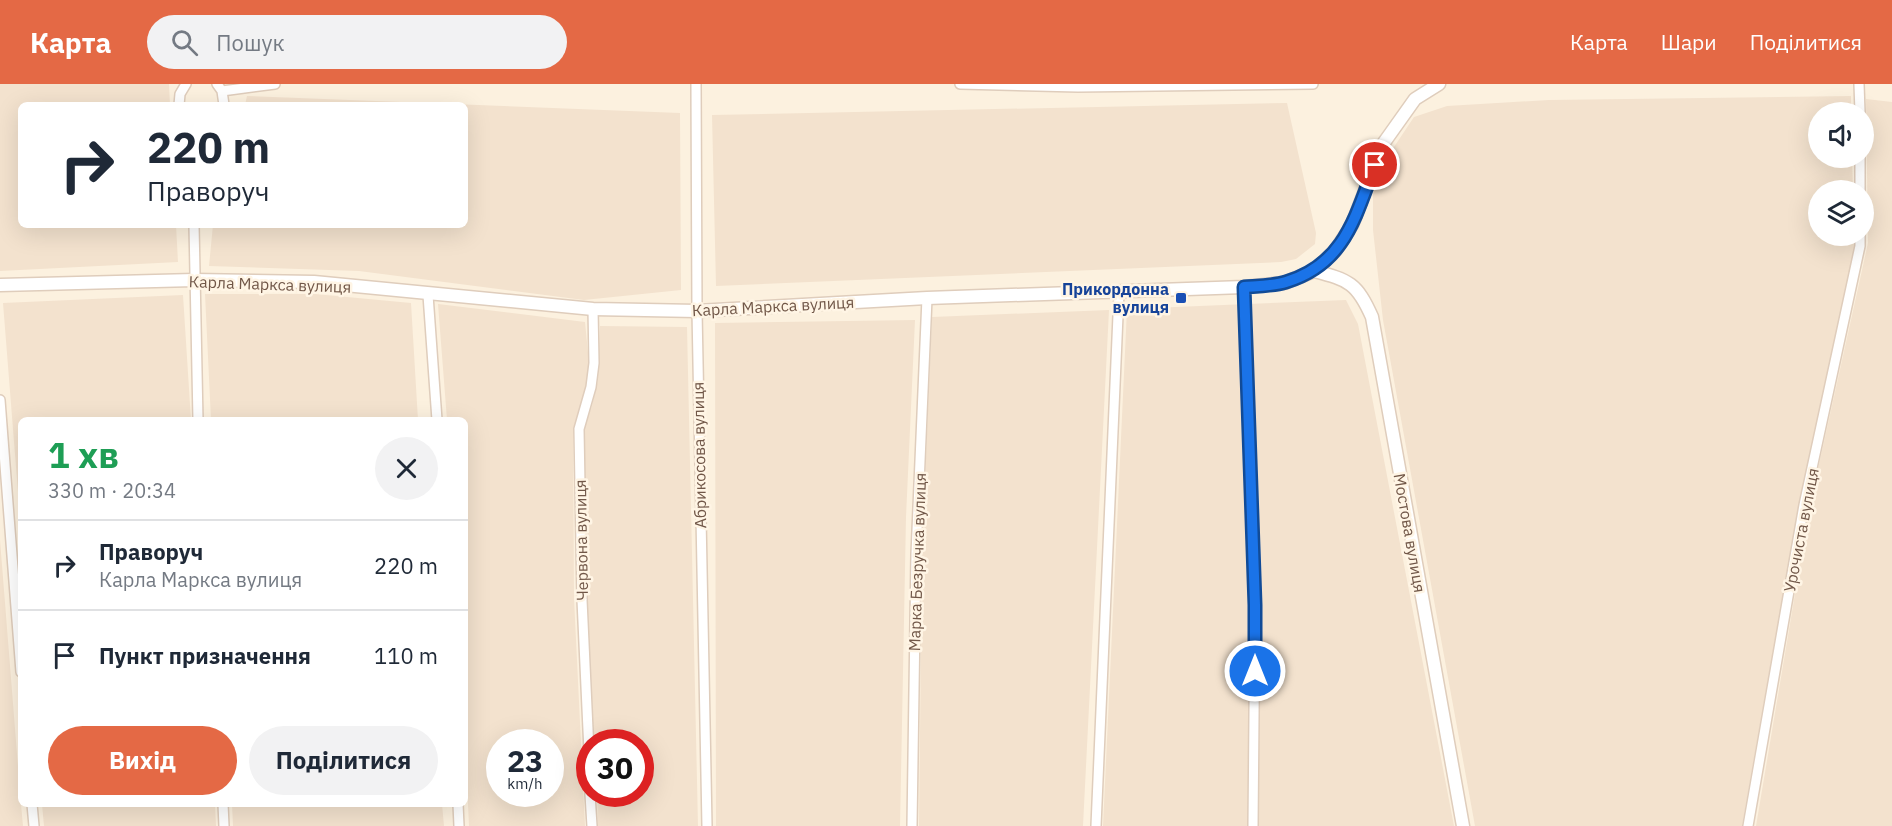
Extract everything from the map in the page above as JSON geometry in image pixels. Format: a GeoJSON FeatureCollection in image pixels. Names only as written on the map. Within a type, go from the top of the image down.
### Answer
{"type":"FeatureCollection","features":[{"type":"Feature","properties":{"kind":"street"},"geometry":{"type":"LineString","coordinates":[[171,84],[185,86],[180,94],[179,102]]}},
{"type":"Feature","properties":{"kind":"street"},"geometry":{"type":"LineString","coordinates":[[223,102],[220,87],[275,84]]}},
{"type":"Feature","properties":{"kind":"street","name":"Абрикосова вулиця"},"geometry":{"type":"LineString","coordinates":[[696,84],[697,311],[707,826]]}},
{"type":"Feature","properties":{"kind":"street"},"geometry":{"type":"LineString","coordinates":[[960,84],[1078,87],[1313,84]]}},
{"type":"Feature","properties":{"kind":"street","name":"Карла Маркса вулиця"},"geometry":{"type":"LineString","coordinates":[[0,285],[194,280],[314,282],[593,309],[697,311],[927,298],[1244,287],[1284,282],[1314,271],[1335,252],[1352,225],[1383,144],[1414,99],[1439,84]]}},
{"type":"Feature","properties":{"kind":"street"},"geometry":{"type":"LineString","coordinates":[[1859,84],[1860,102]]}},
{"type":"Feature","properties":{"kind":"street"},"geometry":{"type":"LineString","coordinates":[[194,228],[198,417]]}},
{"type":"Feature","properties":{"kind":"street","name":"Урочиста вулиця"},"geometry":{"type":"LineString","coordinates":[[1748,826],[1804,505],[1860,246]]}},
{"type":"Feature","properties":{"kind":"street","name":"Мостова вулиця"},"geometry":{"type":"LineString","coordinates":[[1314,271],[1352,284],[1364,299],[1372,317],[1464,826]]}},
{"type":"Feature","properties":{"kind":"street"},"geometry":{"type":"LineString","coordinates":[[1244,287],[1255,605],[1253,826]]}},
{"type":"Feature","properties":{"kind":"street"},"geometry":{"type":"LineString","coordinates":[[1096,826],[1119,292]]}},
{"type":"Feature","properties":{"kind":"street"},"geometry":{"type":"LineString","coordinates":[[428,294],[437,417]]}},
{"type":"Feature","properties":{"kind":"street","name":"Марка Безручка вулиця"},"geometry":{"type":"LineString","coordinates":[[912,826],[916,554],[927,298]]}},
{"type":"Feature","properties":{"kind":"street","name":"Червона вулиця"},"geometry":{"type":"LineString","coordinates":[[588,729],[582,600],[579,429],[591,387],[594,363],[593,309]]}},
{"type":"Feature","properties":{"kind":"street"},"geometry":{"type":"LineString","coordinates":[[0,400],[18,633]]}},
{"type":"Feature","properties":{"kind":"street"},"geometry":{"type":"LineString","coordinates":[[32,807],[34,826]]}},
{"type":"Feature","properties":{"kind":"street"},"geometry":{"type":"LineString","coordinates":[[223,807],[224,826]]}},
{"type":"Feature","properties":{"kind":"street"},"geometry":{"type":"LineString","coordinates":[[458,807],[459,826]]}},
{"type":"Feature","properties":{"kind":"street"},"geometry":{"type":"LineString","coordinates":[[591,807],[592,826]]}},
{"type":"Feature","properties":{"kind":"shaded area"},"geometry":{"type":"Polygon","coordinates":[[[0,84],[169,84],[170,102],[18,102],[18,228],[176,228],[178,262],[0,271],[0,84]]]}},
{"type":"Feature","properties":{"kind":"shaded area"},"geometry":{"type":"Polygon","coordinates":[[[247,96],[400,102],[246,102],[247,96]]]}},
{"type":"Feature","properties":{"kind":"shaded area"},"geometry":{"type":"Polygon","coordinates":[[[1851,96],[1851,102],[1808,102],[1808,168],[1852,168],[1853,180],[1808,180],[1808,246],[1854,246],[1854,253],[1799,503],[1742,826],[1475,826],[1383,320],[1373,230],[1373,194],[1392,150],[1414,117],[1447,106],[1549,100],[1851,96]]]}},
{"type":"Feature","properties":{"kind":"shaded area"},"geometry":{"type":"Polygon","coordinates":[[[1866,99],[1892,102],[1892,826],[1756,826],[1810,505],[1867,246],[1874,246],[1874,180],[1867,180],[1867,168],[1874,168],[1874,102],[1866,102],[1866,99]]]}},
{"type":"Feature","properties":{"kind":"shaded area"},"geometry":{"type":"Polygon","coordinates":[[[1287,103],[1316,233],[1315,244],[1296,259],[1281,262],[716,286],[712,115],[1287,103]]]}},
{"type":"Feature","properties":{"kind":"shaded area"},"geometry":{"type":"Polygon","coordinates":[[[468,105],[680,113],[681,290],[584,300],[359,271],[209,266],[213,228],[468,228],[468,105]]]}},
{"type":"Feature","properties":{"kind":"shaded area"},"geometry":{"type":"Polygon","coordinates":[[[205,294],[315,294],[411,303],[418,417],[211,417],[205,294]]]}},
{"type":"Feature","properties":{"kind":"shaded area"},"geometry":{"type":"Polygon","coordinates":[[[183,295],[191,417],[18,417],[18,492],[3,303],[183,295]]]}},
{"type":"Feature","properties":{"kind":"shaded area"},"geometry":{"type":"Polygon","coordinates":[[[1346,300],[1358,324],[1454,826],[1103,826],[1127,309],[1346,300]]]}},
{"type":"Feature","properties":{"kind":"shaded area"},"geometry":{"type":"Polygon","coordinates":[[[438,304],[585,322],[589,363],[587,384],[573,429],[574,598],[580,729],[576,729],[576,807],[584,807],[585,826],[469,826],[468,417],[447,417],[438,304]]]}},
{"type":"Feature","properties":{"kind":"shaded area"},"geometry":{"type":"Polygon","coordinates":[[[1109,310],[1083,826],[919,826],[922,552],[932,317],[1109,310]]]}},
{"type":"Feature","properties":{"kind":"shaded area"},"geometry":{"type":"Polygon","coordinates":[[[915,320],[906,517],[900,826],[716,826],[715,323],[915,320]]]}},
{"type":"Feature","properties":{"kind":"shaded area"},"geometry":{"type":"Polygon","coordinates":[[[600,326],[687,327],[698,826],[598,826],[597,807],[654,807],[654,729],[593,729],[587,599],[583,430],[598,380],[600,326]]]}},
{"type":"Feature","properties":{"kind":"shaded area"},"geometry":{"type":"Polygon","coordinates":[[[0,540],[18,766],[18,807],[21,807],[23,826],[0,826],[0,540]]]}},
{"type":"Feature","properties":{"kind":"shaded area"},"geometry":{"type":"Polygon","coordinates":[[[42,807],[215,807],[216,826],[44,826],[42,807]]]}},
{"type":"Feature","properties":{"kind":"shaded area"},"geometry":{"type":"Polygon","coordinates":[[[232,807],[442,807],[444,826],[233,826],[232,807]]]}},
{"type":"Feature","properties":{"kind":"place","name":"Прикордонна вулиця"},"geometry":{"type":"Point","coordinates":[1181,298]}},
{"type":"Feature","properties":{"kind":"route"},"geometry":{"type":"LineString","coordinates":[[1255,671],[1255,605],[1244,287],[1284,282],[1314,271],[1335,252],[1352,225],[1375,165]]}}]}
